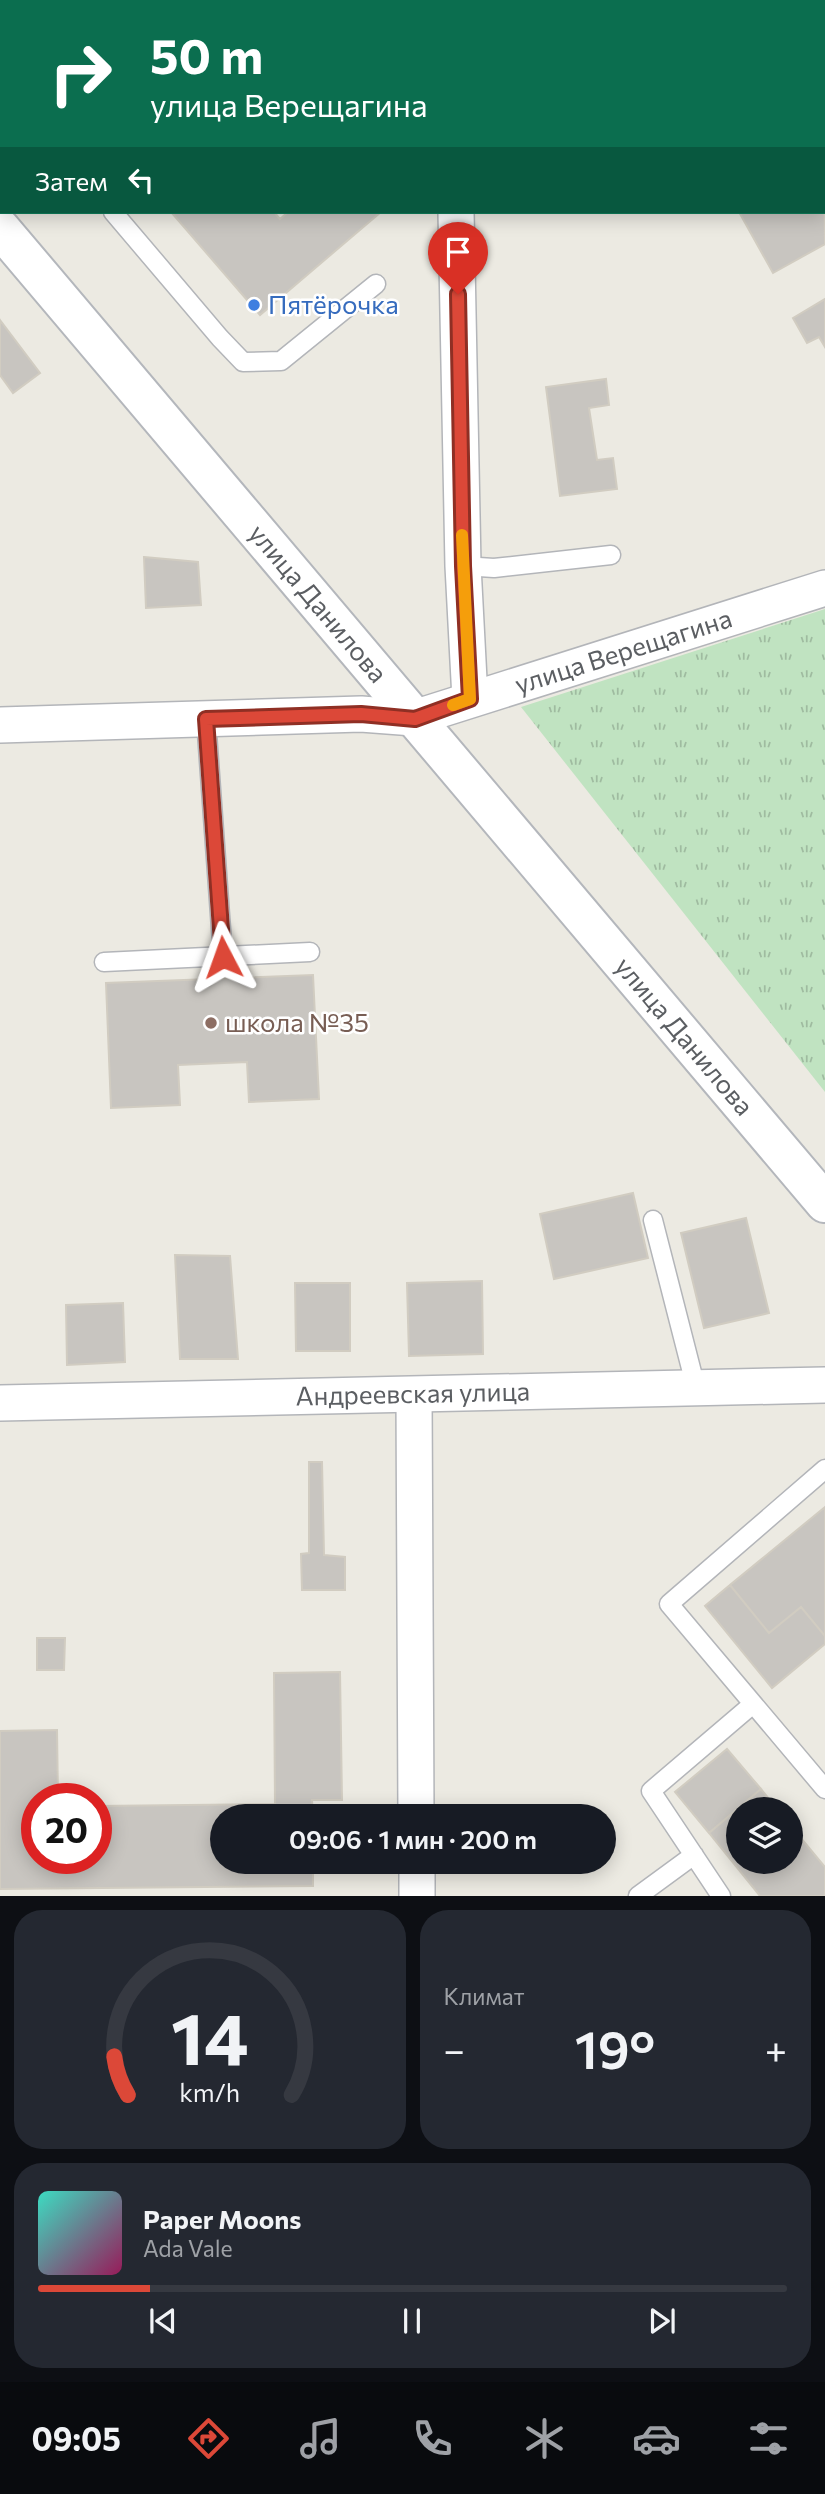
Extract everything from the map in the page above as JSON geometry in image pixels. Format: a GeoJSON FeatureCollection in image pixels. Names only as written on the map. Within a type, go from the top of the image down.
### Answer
{"type":"FeatureCollection","features":[{"type":"Feature","properties":{"kind":"main road","name":"улица Данилова"},"geometry":{"type":"LineString","coordinates":[[0,228],[825,1203]]}},
{"type":"Feature","properties":{"kind":"street"},"geometry":{"type":"LineString","coordinates":[[456,214],[463,566],[470,699]]}},
{"type":"Feature","properties":{"kind":"street","name":"улица Верещагина"},"geometry":{"type":"LineString","coordinates":[[0,726],[361,714],[415,719],[470,699],[825,588]]}},
{"type":"Feature","properties":{"kind":"street","name":"Андреевская улица"},"geometry":{"type":"LineString","coordinates":[[0,1403],[825,1385]]}},
{"type":"Feature","properties":{"kind":"street"},"geometry":{"type":"LineString","coordinates":[[414,1395],[416,1804]]}},
{"type":"Feature","properties":{"kind":"street"},"geometry":{"type":"LineString","coordinates":[[416,1874],[417,1895]]}},
{"type":"Feature","properties":{"kind":"lane"},"geometry":{"type":"LineString","coordinates":[[115,214],[243,362],[281,361],[376,284]]}},
{"type":"Feature","properties":{"kind":"lane"},"geometry":{"type":"LineString","coordinates":[[463,566],[494,568],[611,555]]}},
{"type":"Feature","properties":{"kind":"lane"},"geometry":{"type":"LineString","coordinates":[[206,719],[223,957]]}},
{"type":"Feature","properties":{"kind":"lane"},"geometry":{"type":"LineString","coordinates":[[104,962],[310,952]]}},
{"type":"Feature","properties":{"kind":"lane"},"geometry":{"type":"LineString","coordinates":[[653,1220],[696,1388]]}},
{"type":"Feature","properties":{"kind":"lane"},"geometry":{"type":"LineString","coordinates":[[825,1469],[670,1604],[825,1789]]}},
{"type":"Feature","properties":{"kind":"lane"},"geometry":{"type":"LineString","coordinates":[[721,1895],[651,1791],[753,1704]]}},
{"type":"Feature","properties":{"kind":"lane"},"geometry":{"type":"LineString","coordinates":[[638,1895],[694,1855]]}},
{"type":"Feature","properties":{"kind":"green space"},"geometry":{"type":"Polygon","coordinates":[[[825,609],[825,1092],[521,707],[825,609]]]}},
{"type":"Feature","properties":{"kind":"building"},"geometry":{"type":"Polygon","coordinates":[[[173,214],[276,214],[280,219],[286,214],[379,214],[260,315],[173,214]]]}},
{"type":"Feature","properties":{"kind":"building"},"geometry":{"type":"Polygon","coordinates":[[[740,214],[825,214],[825,244],[773,273],[740,214]]]}},
{"type":"Feature","properties":{"kind":"building"},"geometry":{"type":"Polygon","coordinates":[[[825,299],[825,347],[819,337],[807,343],[793,318],[825,299]]]}},
{"type":"Feature","properties":{"kind":"building"},"geometry":{"type":"Polygon","coordinates":[[[0,320],[40,373],[13,393],[0,375],[0,320]]]}},
{"type":"Feature","properties":{"kind":"building"},"geometry":{"type":"Polygon","coordinates":[[[606,379],[609,405],[589,408],[597,460],[613,458],[617,489],[560,496],[546,387],[606,379]]]}},
{"type":"Feature","properties":{"kind":"building"},"geometry":{"type":"Polygon","coordinates":[[[144,557],[198,562],[201,605],[146,608],[144,557]]]}},
{"type":"Feature","properties":{"kind":"building","name":"школа №35"},"geometry":{"type":"Polygon","coordinates":[[[313,975],[319,1099],[249,1102],[247,1062],[178,1065],[180,1105],[111,1108],[106,983],[313,975]]]}},
{"type":"Feature","properties":{"kind":"building"},"geometry":{"type":"Polygon","coordinates":[[[633,1193],[648,1258],[554,1279],[540,1214],[633,1193]]]}},
{"type":"Feature","properties":{"kind":"building"},"geometry":{"type":"Polygon","coordinates":[[[746,1218],[769,1313],[704,1328],[681,1233],[746,1218]]]}},
{"type":"Feature","properties":{"kind":"building"},"geometry":{"type":"Polygon","coordinates":[[[175,1255],[230,1256],[238,1359],[180,1359],[175,1255]]]}},
{"type":"Feature","properties":{"kind":"building"},"geometry":{"type":"Polygon","coordinates":[[[482,1281],[483,1354],[409,1356],[407,1283],[482,1281]]]}},
{"type":"Feature","properties":{"kind":"building"},"geometry":{"type":"Polygon","coordinates":[[[295,1283],[350,1283],[350,1351],[296,1351],[295,1283]]]}},
{"type":"Feature","properties":{"kind":"building"},"geometry":{"type":"Polygon","coordinates":[[[123,1303],[125,1362],[67,1365],[66,1305],[123,1303]]]}},
{"type":"Feature","properties":{"kind":"building"},"geometry":{"type":"Polygon","coordinates":[[[309,1462],[322,1462],[324,1555],[345,1557],[345,1590],[302,1590],[301,1554],[309,1553],[309,1462]]]}},
{"type":"Feature","properties":{"kind":"building"},"geometry":{"type":"Polygon","coordinates":[[[825,1507],[825,1636],[801,1607],[769,1633],[730,1585],[825,1507]]]}},
{"type":"Feature","properties":{"kind":"building"},"geometry":{"type":"Polygon","coordinates":[[[730,1585],[769,1633],[801,1607],[825,1636],[825,1644],[772,1688],[705,1606],[730,1585]]]}},
{"type":"Feature","properties":{"kind":"building"},"geometry":{"type":"Polygon","coordinates":[[[37,1638],[65,1638],[64,1670],[37,1670],[37,1638]]]}},
{"type":"Feature","properties":{"kind":"building"},"geometry":{"type":"Polygon","coordinates":[[[340,1672],[342,1800],[312,1800],[312,1804],[275,1804],[274,1673],[340,1672]]]}},
{"type":"Feature","properties":{"kind":"building"},"geometry":{"type":"Polygon","coordinates":[[[57,1730],[58,1783],[21,1783],[21,1874],[112,1874],[112,1806],[210,1805],[210,1874],[313,1874],[313,1886],[0,1889],[0,1731],[57,1730]]]}},
{"type":"Feature","properties":{"kind":"building"},"geometry":{"type":"Polygon","coordinates":[[[727,1749],[761,1789],[752,1797],[726,1797],[726,1819],[709,1833],[675,1792],[727,1749]]]}},
{"type":"Feature","properties":{"kind":"building"},"geometry":{"type":"Polygon","coordinates":[[[761,1789],[767,1797],[752,1797],[761,1789]]]}},
{"type":"Feature","properties":{"kind":"building"},"geometry":{"type":"Polygon","coordinates":[[[726,1819],[726,1854],[709,1833],[726,1819]]]}},
{"type":"Feature","properties":{"kind":"building"},"geometry":{"type":"Polygon","coordinates":[[[803,1840],[825,1867],[825,1896],[760,1896],[742,1874],[803,1874],[803,1840]]]}},
{"type":"Feature","properties":{"kind":"slow traffic"},"geometry":{"type":"LineString","coordinates":[[453,705],[470,699],[462,535]]}},
{"type":"Feature","properties":{"kind":"place","name":"Пятёрочка"},"geometry":{"type":"Point","coordinates":[254,305]}},
{"type":"Feature","properties":{"kind":"place","name":"школа №35"},"geometry":{"type":"Point","coordinates":[211,1023]}},
{"type":"Feature","properties":{"kind":"route"},"geometry":{"type":"LineString","coordinates":[[223,957],[206,719],[361,714],[415,719],[470,699],[463,566],[458,294]]}}]}
